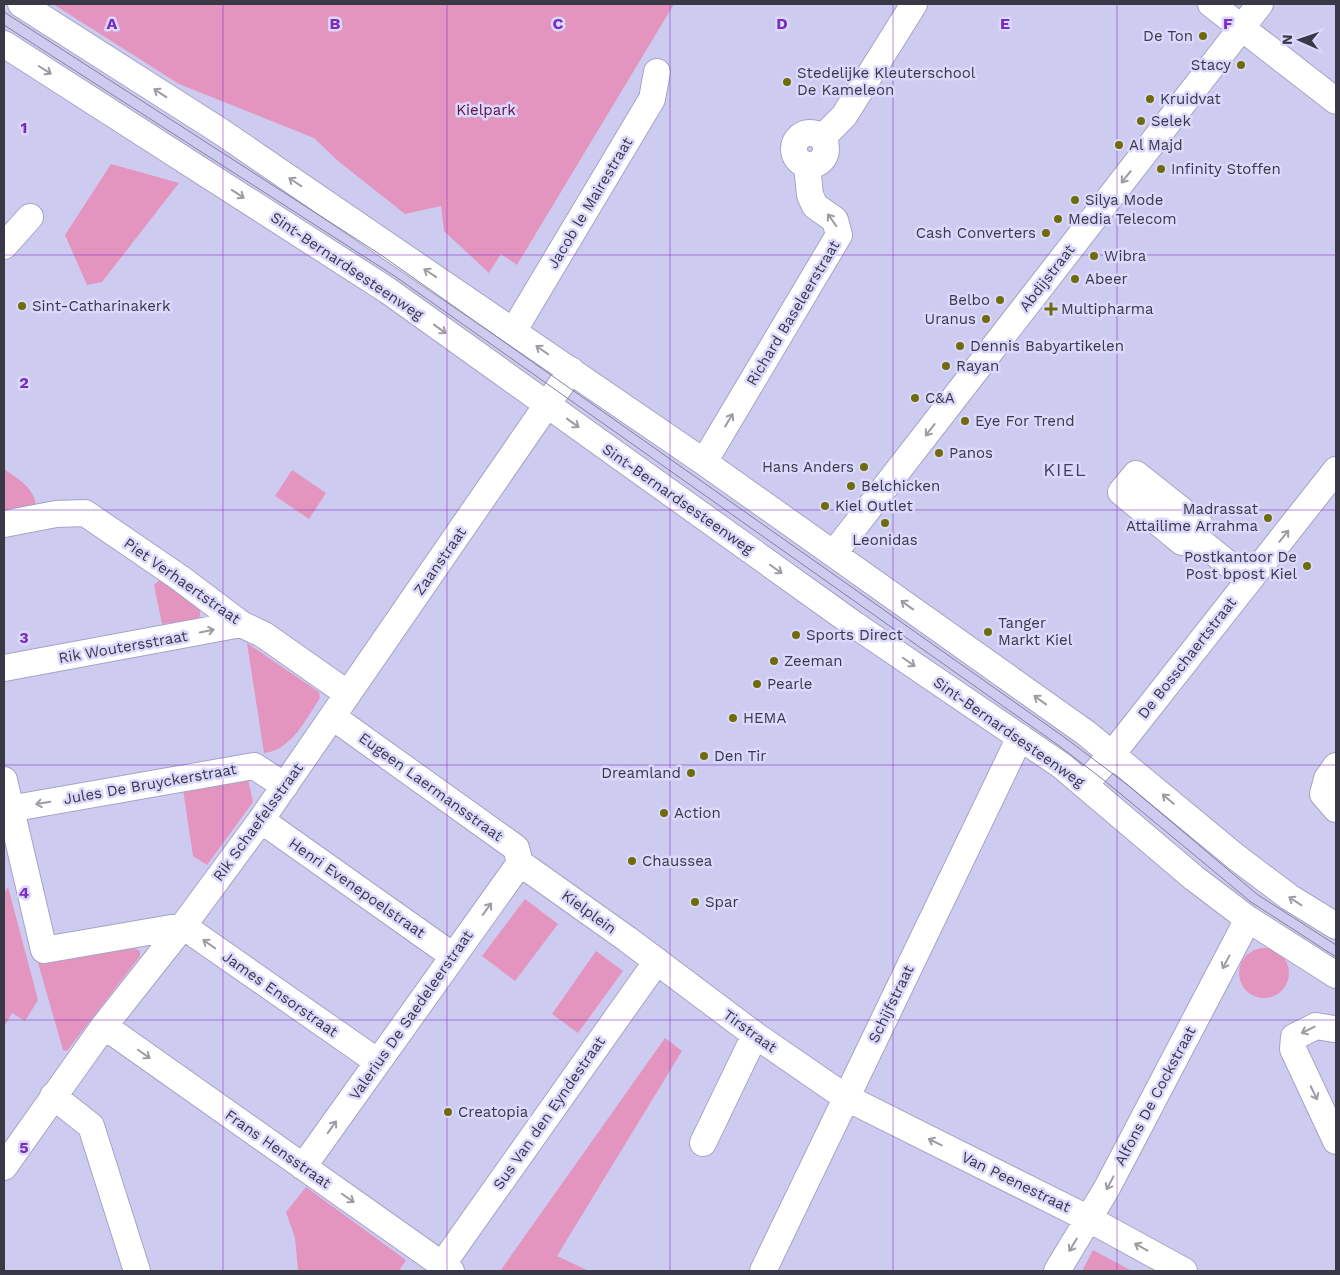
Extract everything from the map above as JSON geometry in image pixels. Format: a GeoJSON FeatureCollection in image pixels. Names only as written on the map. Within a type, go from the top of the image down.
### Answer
{"type":"FeatureCollection","features":[{"type":"Feature","properties":{"kind":"street"},"geometry":{"type":"LineString","coordinates":[[21,4],[220,131],[514,330],[834,553],[1113,753],[1244,863],[1289,897],[1336,926]]}},
{"type":"Feature","properties":{"kind":"street","name":"Richard Baseleerstraat"},"geometry":{"type":"LineString","coordinates":[[704,462],[839,235],[835,220],[816,206],[810,195],[808,165],[796,157],[794,151],[796,141],[808,134],[822,138],[844,116],[914,4]]}},
{"type":"Feature","properties":{"kind":"street"},"geometry":{"type":"LineString","coordinates":[[1211,4],[1336,101]]}},
{"type":"Feature","properties":{"kind":"street","name":"Abdijstraat"},"geometry":{"type":"LineString","coordinates":[[834,553],[1260,4]]}},
{"type":"Feature","properties":{"kind":"street","name":"Sint-Bernardsesteenweg"},"geometry":{"type":"LineString","coordinates":[[4,44],[387,290],[863,630],[1020,737],[1085,784],[1167,856],[1248,918],[1336,975]]}},
{"type":"Feature","properties":{"kind":"street","name":"Jacob le Mairestraat"},"geometry":{"type":"LineString","coordinates":[[514,330],[652,99],[657,72]]}},
{"type":"Feature","properties":{"kind":"street"},"geometry":{"type":"LineString","coordinates":[[4,246],[30,216]]}},
{"type":"Feature","properties":{"kind":"street","name":"Zaanstraat"},"geometry":{"type":"LineString","coordinates":[[333,717],[571,370]]}},
{"type":"Feature","properties":{"kind":"street","name":"De Bosschaertstraat"},"geometry":{"type":"LineString","coordinates":[[1085,784],[1113,753],[1336,470]]}},
{"type":"Feature","properties":{"kind":"street","name":"Piet Verhaertstraat"},"geometry":{"type":"LineString","coordinates":[[4,524],[56,514],[85,513],[193,587],[241,624],[264,635],[348,694]]}},
{"type":"Feature","properties":{"kind":"street"},"geometry":{"type":"LineString","coordinates":[[1195,537],[1248,580]]}},
{"type":"Feature","properties":{"kind":"street","name":"Rik Woutersstraat"},"geometry":{"type":"LineString","coordinates":[[4,668],[241,624]]}},
{"type":"Feature","properties":{"kind":"street","name":"Rik Schaefelsstraat"},"geometry":{"type":"LineString","coordinates":[[4,1167],[104,1026],[183,926],[261,820],[333,717]]}},
{"type":"Feature","properties":{"kind":"street","name":"Eugeen Laermansstraat"},"geometry":{"type":"LineString","coordinates":[[333,717],[516,848],[520,863]]}},
{"type":"Feature","properties":{"kind":"street","name":"Schijfstraat"},"geometry":{"type":"LineString","coordinates":[[763,1271],[845,1097],[1020,737]]}},
{"type":"Feature","properties":{"kind":"street","name":"Jules De Bruyckerstraat"},"geometry":{"type":"LineString","coordinates":[[9,809],[254,766],[285,786]]}},
{"type":"Feature","properties":{"kind":"street"},"geometry":{"type":"LineString","coordinates":[[1336,766],[1326,779],[1323,794],[1336,809]]}},
{"type":"Feature","properties":{"kind":"street"},"geometry":{"type":"LineString","coordinates":[[4,780],[9,809],[44,950],[183,926]]}},
{"type":"Feature","properties":{"kind":"street","name":"Henri Evenepoelstraat"},"geometry":{"type":"LineString","coordinates":[[261,820],[452,956]]}},
{"type":"Feature","properties":{"kind":"street","name":"Valerius De Saedeleerstraat"},"geometry":{"type":"LineString","coordinates":[[303,1167],[520,863]]}},
{"type":"Feature","properties":{"kind":"street","name":"Kielplein"},"geometry":{"type":"LineString","coordinates":[[520,863],[657,962]]}},
{"type":"Feature","properties":{"kind":"street","name":"Alfons De Cockstraat"},"geometry":{"type":"LineString","coordinates":[[1057,1271],[1107,1188],[1248,918]]}},
{"type":"Feature","properties":{"kind":"street","name":"James Ensorstraat"},"geometry":{"type":"LineString","coordinates":[[183,926],[378,1062]]}},
{"type":"Feature","properties":{"kind":"street","name":"Tirstraat"},"geometry":{"type":"LineString","coordinates":[[657,962],[755,1035],[845,1097]]}},
{"type":"Feature","properties":{"kind":"street","name":"Sus Van den Eyndestraat"},"geometry":{"type":"LineString","coordinates":[[446,1268],[657,962]]}},
{"type":"Feature","properties":{"kind":"street","name":"Frans Hensstraat"},"geometry":{"type":"LineString","coordinates":[[104,1026],[446,1268]]}},
{"type":"Feature","properties":{"kind":"street"},"geometry":{"type":"LineString","coordinates":[[1335,1032],[1316,1026],[1294,1037],[1292,1049],[1336,1141]]}},
{"type":"Feature","properties":{"kind":"street"},"geometry":{"type":"LineString","coordinates":[[703,1143],[755,1035]]}},
{"type":"Feature","properties":{"kind":"street"},"geometry":{"type":"LineString","coordinates":[[53,1096],[92,1126],[137,1271]]}},
{"type":"Feature","properties":{"kind":"street","name":"Van Peenestraat"},"geometry":{"type":"LineString","coordinates":[[845,1097],[1089,1218],[1184,1271]]}},
{"type":"Feature","properties":{"kind":"green space","name":"Kielpark"},"geometry":{"type":"Polygon","coordinates":[[[53,4],[674,4],[517,265],[501,254],[489,273],[444,231],[441,206],[405,214],[338,161],[314,138],[179,84],[53,4]]]}},
{"type":"Feature","properties":{"kind":"green space"},"geometry":{"type":"Polygon","coordinates":[[[111,164],[179,183],[102,282],[87,285],[65,235],[111,164]]]}},
{"type":"Feature","properties":{"kind":"green space"},"geometry":{"type":"Polygon","coordinates":[[[4,469],[29,489],[35,499],[36,506],[4,514],[4,469]]]}},
{"type":"Feature","properties":{"kind":"green space"},"geometry":{"type":"Polygon","coordinates":[[[292,470],[326,493],[309,519],[275,496],[292,470]]]}},
{"type":"Feature","properties":{"kind":"green space"},"geometry":{"type":"Polygon","coordinates":[[[159,580],[200,607],[198,620],[162,624],[154,585],[159,580]]]}},
{"type":"Feature","properties":{"kind":"green space"},"geometry":{"type":"Polygon","coordinates":[[[247,643],[319,692],[320,698],[297,733],[274,751],[264,753],[247,643]]]}},
{"type":"Feature","properties":{"kind":"green space"},"geometry":{"type":"Polygon","coordinates":[[[248,779],[253,802],[207,865],[193,856],[183,790],[248,779]]]}},
{"type":"Feature","properties":{"kind":"green space"},"geometry":{"type":"Polygon","coordinates":[[[8,887],[38,1000],[25,1021],[12,1013],[4,1027],[4,894],[8,887]]]}},
{"type":"Feature","properties":{"kind":"green space"},"geometry":{"type":"Polygon","coordinates":[[[525,899],[558,924],[515,981],[482,956],[525,899]]]}},
{"type":"Feature","properties":{"kind":"green space"},"geometry":{"type":"Polygon","coordinates":[[[132,947],[140,951],[140,956],[67,1051],[63,1050],[38,963],[132,947]]]}},
{"type":"Feature","properties":{"kind":"green space"},"geometry":{"type":"Polygon","coordinates":[[[1264,948],[1274,950],[1282,955],[1287,963],[1289,973],[1287,983],[1282,991],[1274,996],[1264,998],[1254,996],[1246,991],[1241,983],[1239,973],[1241,963],[1246,955],[1254,950],[1264,948]]]}},
{"type":"Feature","properties":{"kind":"green space"},"geometry":{"type":"Polygon","coordinates":[[[596,951],[623,971],[578,1033],[552,1014],[596,951]]]}},
{"type":"Feature","properties":{"kind":"green space"},"geometry":{"type":"Polygon","coordinates":[[[665,1038],[682,1051],[557,1256],[589,1271],[500,1271],[665,1038]]]}},
{"type":"Feature","properties":{"kind":"green space"},"geometry":{"type":"Polygon","coordinates":[[[306,1187],[406,1260],[399,1271],[298,1271],[295,1238],[286,1212],[306,1187]]]}},
{"type":"Feature","properties":{"kind":"green space"},"geometry":{"type":"Polygon","coordinates":[[[1093,1250],[1132,1271],[1082,1271],[1093,1250]]]}},
{"type":"Feature","properties":{"kind":"tram line"},"geometry":{"type":"LineString","coordinates":[[4,12],[381,255],[1064,737],[1129,786],[1258,895],[1336,945]]}},
{"type":"Feature","properties":{"kind":"tram line"},"geometry":{"type":"LineString","coordinates":[[4,25],[396,277],[1058,745],[1105,781],[1251,902],[1336,957]]}},
{"type":"Feature","properties":{"kind":"place","name":"De Ton"},"geometry":{"type":"Point","coordinates":[1203,36]}},
{"type":"Feature","properties":{"kind":"place","name":"Stacy"},"geometry":{"type":"Point","coordinates":[1241,65]}},
{"type":"Feature","properties":{"kind":"place","name":"Stedelijke Kleuterschool De Kameleon"},"geometry":{"type":"Point","coordinates":[787,82]}},
{"type":"Feature","properties":{"kind":"place","name":"Kruidvat"},"geometry":{"type":"Point","coordinates":[1150,99]}},
{"type":"Feature","properties":{"kind":"place","name":"Selek"},"geometry":{"type":"Point","coordinates":[1141,121]}},
{"type":"Feature","properties":{"kind":"place","name":"Al Majd"},"geometry":{"type":"Point","coordinates":[1119,145]}},
{"type":"Feature","properties":{"kind":"place","name":"Infinity Stoffen"},"geometry":{"type":"Point","coordinates":[1161,169]}},
{"type":"Feature","properties":{"kind":"place","name":"Silya Mode"},"geometry":{"type":"Point","coordinates":[1075,200]}},
{"type":"Feature","properties":{"kind":"place","name":"Media Telecom"},"geometry":{"type":"Point","coordinates":[1058,219]}},
{"type":"Feature","properties":{"kind":"place","name":"Cash Converters"},"geometry":{"type":"Point","coordinates":[1046,233]}},
{"type":"Feature","properties":{"kind":"place","name":"Wibra"},"geometry":{"type":"Point","coordinates":[1094,256]}},
{"type":"Feature","properties":{"kind":"place","name":"Abeer"},"geometry":{"type":"Point","coordinates":[1075,279]}},
{"type":"Feature","properties":{"kind":"place","name":"Belbo"},"geometry":{"type":"Point","coordinates":[1000,300]}},
{"type":"Feature","properties":{"kind":"place","name":"Sint-Catharinakerk"},"geometry":{"type":"Point","coordinates":[22,306]}},
{"type":"Feature","properties":{"kind":"place","name":"Multipharma"},"geometry":{"type":"Point","coordinates":[1051,309]}},
{"type":"Feature","properties":{"kind":"place","name":"Uranus"},"geometry":{"type":"Point","coordinates":[986,319]}},
{"type":"Feature","properties":{"kind":"place","name":"Dennis Babyartikelen"},"geometry":{"type":"Point","coordinates":[960,346]}},
{"type":"Feature","properties":{"kind":"place","name":"Rayan"},"geometry":{"type":"Point","coordinates":[946,366]}},
{"type":"Feature","properties":{"kind":"place","name":"C&A"},"geometry":{"type":"Point","coordinates":[915,398]}},
{"type":"Feature","properties":{"kind":"place","name":"Eye For Trend"},"geometry":{"type":"Point","coordinates":[965,421]}},
{"type":"Feature","properties":{"kind":"place","name":"Panos"},"geometry":{"type":"Point","coordinates":[939,453]}},
{"type":"Feature","properties":{"kind":"place","name":"Hans Anders"},"geometry":{"type":"Point","coordinates":[864,467]}},
{"type":"Feature","properties":{"kind":"place","name":"Belchicken"},"geometry":{"type":"Point","coordinates":[851,486]}},
{"type":"Feature","properties":{"kind":"place","name":"Kiel Outlet"},"geometry":{"type":"Point","coordinates":[825,506]}},
{"type":"Feature","properties":{"kind":"place","name":"Madrassat Attailime Arrahma"},"geometry":{"type":"Point","coordinates":[1268,518]}},
{"type":"Feature","properties":{"kind":"place","name":"Leonidas"},"geometry":{"type":"Point","coordinates":[885,523]}},
{"type":"Feature","properties":{"kind":"place","name":"Postkantoor De Post bpost Kiel"},"geometry":{"type":"Point","coordinates":[1307,566]}},
{"type":"Feature","properties":{"kind":"place","name":"Tanger Markt Kiel"},"geometry":{"type":"Point","coordinates":[988,632]}},
{"type":"Feature","properties":{"kind":"place","name":"Sports Direct"},"geometry":{"type":"Point","coordinates":[796,635]}},
{"type":"Feature","properties":{"kind":"place","name":"Zeeman"},"geometry":{"type":"Point","coordinates":[774,661]}},
{"type":"Feature","properties":{"kind":"place","name":"Pearle"},"geometry":{"type":"Point","coordinates":[757,684]}},
{"type":"Feature","properties":{"kind":"place","name":"HEMA"},"geometry":{"type":"Point","coordinates":[733,718]}},
{"type":"Feature","properties":{"kind":"place","name":"Den Tir"},"geometry":{"type":"Point","coordinates":[704,756]}},
{"type":"Feature","properties":{"kind":"place","name":"Dreamland"},"geometry":{"type":"Point","coordinates":[691,773]}},
{"type":"Feature","properties":{"kind":"place","name":"Action"},"geometry":{"type":"Point","coordinates":[664,813]}},
{"type":"Feature","properties":{"kind":"place","name":"Chaussea"},"geometry":{"type":"Point","coordinates":[632,861]}},
{"type":"Feature","properties":{"kind":"place","name":"Spar"},"geometry":{"type":"Point","coordinates":[695,902]}},
{"type":"Feature","properties":{"kind":"place","name":"Creatopia"},"geometry":{"type":"Point","coordinates":[448,1112]}},
{"type":"Feature","properties":{"kind":"district","name":"KIEL"},"geometry":{"type":"Point","coordinates":[1065,469]}}]}
